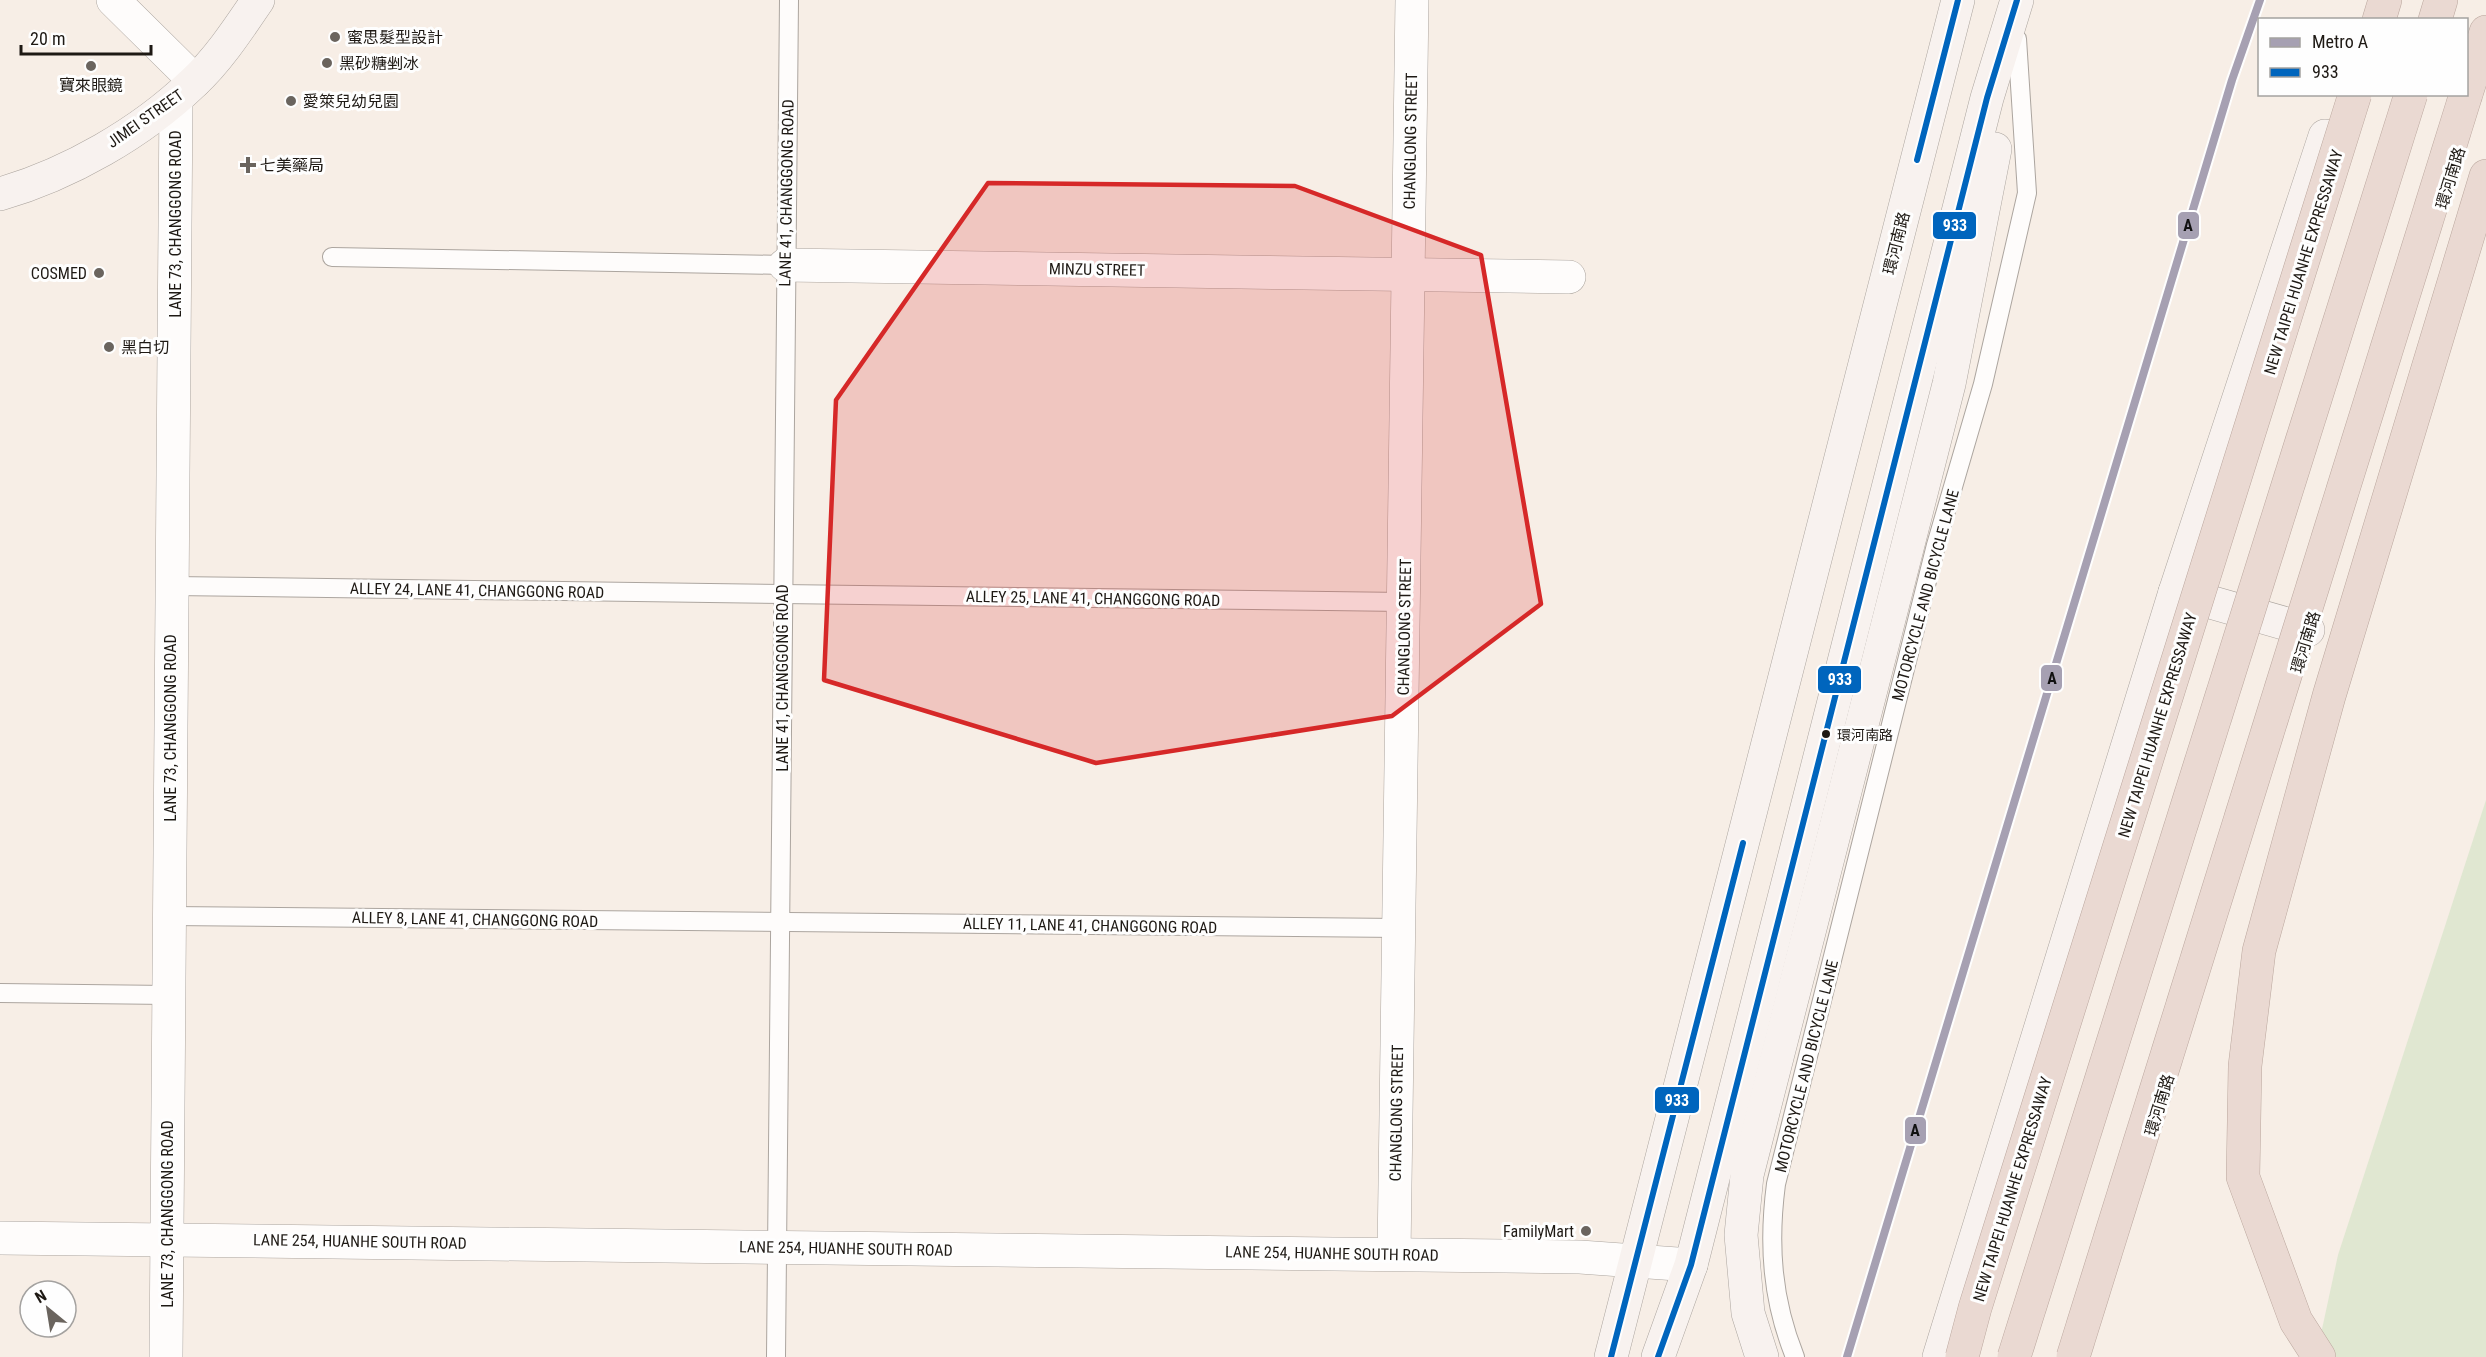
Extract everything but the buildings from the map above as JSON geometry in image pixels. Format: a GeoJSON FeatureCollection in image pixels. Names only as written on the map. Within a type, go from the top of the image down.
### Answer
{"type":"FeatureCollection","features":[{"type":"Feature","properties":{"kind":"highway"},"geometry":{"type":"LineString","coordinates":[[2380,18],[2385,0]]}},
{"type":"Feature","properties":{"kind":"highway"},"geometry":{"type":"LineString","coordinates":[[2436,18],[2441,0]]}},
{"type":"Feature","properties":{"kind":"highway"},"geometry":{"type":"LineString","coordinates":[[2468,88],[2486,32]]}},
{"type":"Feature","properties":{"kind":"highway","name":"NEW TAIPEI HUANHE EXPRESSAWAY"},"geometry":{"type":"LineString","coordinates":[[1962,1357],[1974,1308],[2354,96]]}},
{"type":"Feature","properties":{"kind":"highway"},"geometry":{"type":"LineString","coordinates":[[2014,1357],[2410,96]]}},
{"type":"Feature","properties":{"kind":"highway"},"geometry":{"type":"LineString","coordinates":[[2074,1357],[2465,96]]}},
{"type":"Feature","properties":{"kind":"highway"},"geometry":{"type":"LineString","coordinates":[[2319,1357],[2296,1321],[2243,1177],[2245,1066],[2259,951],[2329,696],[2486,176]]}},
{"type":"Feature","properties":{"kind":"street"},"geometry":{"type":"LineString","coordinates":[[113,0],[185,90]]}},
{"type":"Feature","properties":{"kind":"street","name":"JIMEI STREET"},"geometry":{"type":"LineString","coordinates":[[0,194],[30,185],[108,145],[185,90],[258,0]]}},
{"type":"Feature","properties":{"kind":"street","name":"CHANGLONG STREET"},"geometry":{"type":"LineString","coordinates":[[1394,1254],[1412,0]]}},
{"type":"Feature","properties":{"kind":"street","name":"環河南路"},"geometry":{"type":"LineString","coordinates":[[1611,1357],[1958,0]]}},
{"type":"Feature","properties":{"kind":"street"},"geometry":{"type":"LineString","coordinates":[[1658,1357],[1691,1265],[1987,98],[2017,0]]}},
{"type":"Feature","properties":{"kind":"street"},"geometry":{"type":"LineString","coordinates":[[1762,1357],[1748,1313],[1741,1235],[1747,1175],[1949,384],[2025,0]]}},
{"type":"Feature","properties":{"kind":"street"},"geometry":{"type":"LineString","coordinates":[[2365,18],[2370,0]]}},
{"type":"Feature","properties":{"kind":"street","name":"環河南路"},"geometry":{"type":"LineString","coordinates":[[2074,1357],[2138,1172],[2486,62]]}},
{"type":"Feature","properties":{"kind":"street","name":"LANE 73, CHANGGONG ROAD"},"geometry":{"type":"LineString","coordinates":[[166,1357],[172,586],[185,90]]}},
{"type":"Feature","properties":{"kind":"street"},"geometry":{"type":"LineString","coordinates":[[1939,1357],[2175,592],[2338,96]]}},
{"type":"Feature","properties":{"kind":"street","name":"MINZU STREET"},"geometry":{"type":"LineString","coordinates":[[785,265],[1569,277]]}},
{"type":"Feature","properties":{"kind":"street"},"geometry":{"type":"LineString","coordinates":[[2175,592],[2308,630]]}},
{"type":"Feature","properties":{"kind":"street","name":"LANE 254, HUANHE SOUTH ROAD"},"geometry":{"type":"LineString","coordinates":[[0,1238],[1394,1254],[1580,1257],[1691,1265]]}},
{"type":"Feature","properties":{"kind":"lane","name":"LANE 41, CHANGGONG ROAD"},"geometry":{"type":"LineString","coordinates":[[776,1357],[789,0]]}},
{"type":"Feature","properties":{"kind":"lane","name":"MOTORCYCLE AND BICYCLE LANE"},"geometry":{"type":"LineString","coordinates":[[1795,1357],[1779,1311],[1772,1270],[1771,1224],[1776,1184],[1936,545],[1983,384],[2027,192],[2017,39]]}},
{"type":"Feature","properties":{"kind":"lane"},"geometry":{"type":"LineString","coordinates":[[332,257],[785,265]]}},
{"type":"Feature","properties":{"kind":"lane","name":"ALLEY 24, LANE 41, CHANGGONG ROAD"},"geometry":{"type":"LineString","coordinates":[[172,586],[782,594]]}},
{"type":"Feature","properties":{"kind":"lane","name":"ALLEY 25, LANE 41, CHANGGONG ROAD"},"geometry":{"type":"LineString","coordinates":[[782,594],[1404,602]]}},
{"type":"Feature","properties":{"kind":"lane","name":"ALLEY 8, LANE 41, CHANGGONG ROAD"},"geometry":{"type":"LineString","coordinates":[[169,916],[780,922]]}},
{"type":"Feature","properties":{"kind":"lane","name":"ALLEY 11, LANE 41, CHANGGONG ROAD"},"geometry":{"type":"LineString","coordinates":[[780,922],[1399,928]]}},
{"type":"Feature","properties":{"kind":"lane"},"geometry":{"type":"LineString","coordinates":[[0,993],[168,995]]}},
{"type":"Feature","properties":{"kind":"highlighted area"},"geometry":{"type":"Polygon","coordinates":[[[988,183],[1295,186],[1481,255],[1541,604],[1392,716],[1096,763],[824,680],[836,400],[988,183]]]}},
{"type":"Feature","properties":{"kind":"green space"},"geometry":{"type":"Polygon","coordinates":[[[2486,800],[2486,1357],[2316,1357],[2338,1255],[2486,800]]]}},
{"type":"Feature","properties":{"kind":"metro line","name":"A"},"geometry":{"type":"LineString","coordinates":[[1847,1357],[2232,80],[2260,0]]}},
{"type":"Feature","properties":{"kind":"transit line","name":"933"},"geometry":{"type":"LineString","coordinates":[[1917,160],[1958,0]]}},
{"type":"Feature","properties":{"kind":"transit line","name":"933"},"geometry":{"type":"LineString","coordinates":[[1658,1357],[1691,1265],[1987,98],[2017,0]]}},
{"type":"Feature","properties":{"kind":"transit line","name":"933"},"geometry":{"type":"LineString","coordinates":[[1611,1357],[1743,843]]}},
{"type":"Feature","properties":{"kind":"place","name":"蜜思髮型設計"},"geometry":{"type":"Point","coordinates":[335,37]}},
{"type":"Feature","properties":{"kind":"place","name":"黑砂糖剉冰"},"geometry":{"type":"Point","coordinates":[327,63]}},
{"type":"Feature","properties":{"kind":"place","name":"寶來眼鏡"},"geometry":{"type":"Point","coordinates":[91,66]}},
{"type":"Feature","properties":{"kind":"place","name":"愛箂兒幼兒園"},"geometry":{"type":"Point","coordinates":[291,101]}},
{"type":"Feature","properties":{"kind":"place","name":"七美藥局"},"geometry":{"type":"Point","coordinates":[248,165]}},
{"type":"Feature","properties":{"kind":"place","name":"COSMED"},"geometry":{"type":"Point","coordinates":[99,273]}},
{"type":"Feature","properties":{"kind":"place","name":"黑白切"},"geometry":{"type":"Point","coordinates":[109,347]}},
{"type":"Feature","properties":{"kind":"place","name":"環河南路"},"geometry":{"type":"Point","coordinates":[1826,734]}},
{"type":"Feature","properties":{"kind":"place","name":"FamilyMart"},"geometry":{"type":"Point","coordinates":[1586,1231]}}]}
